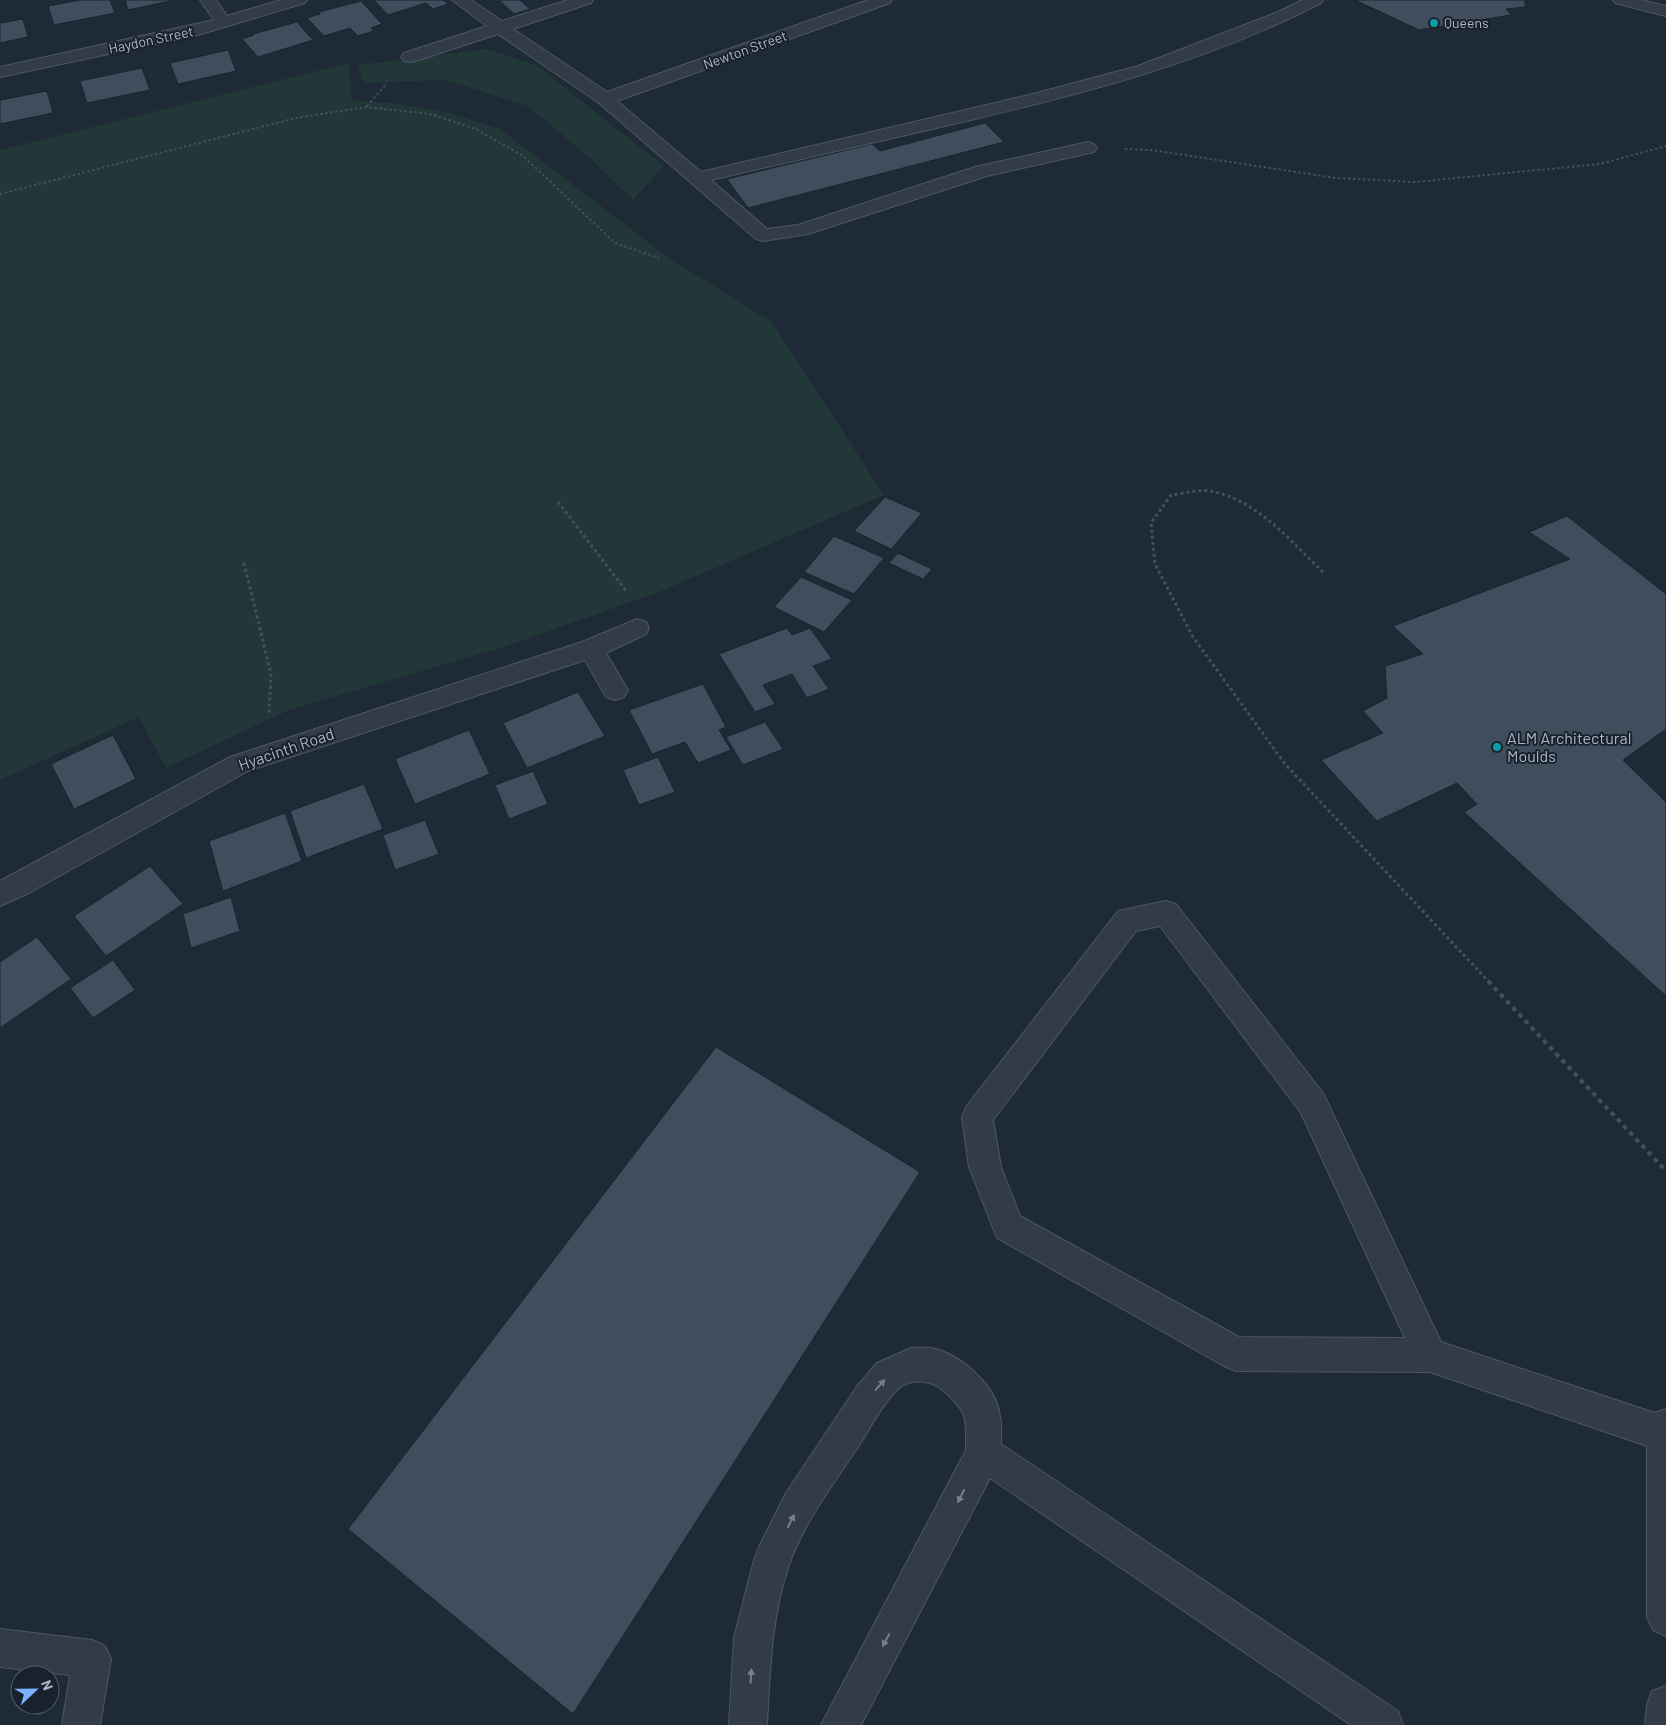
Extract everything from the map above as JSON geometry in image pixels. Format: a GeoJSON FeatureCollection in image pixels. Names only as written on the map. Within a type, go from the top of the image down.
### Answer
{"type":"FeatureCollection","features":[{"type":"Feature","properties":{"kind":"street"},"geometry":{"type":"LineString","coordinates":[[208,0],[224,23]]}},
{"type":"Feature","properties":{"kind":"street","name":"Haydon Street"},"geometry":{"type":"LineString","coordinates":[[0,72],[224,23],[299,0]]}},
{"type":"Feature","properties":{"kind":"street"},"geometry":{"type":"LineString","coordinates":[[460,0],[606,99],[763,235],[801,230],[982,171],[1088,148]]}},
{"type":"Feature","properties":{"kind":"street"},"geometry":{"type":"LineString","coordinates":[[410,57],[585,0]]}},
{"type":"Feature","properties":{"kind":"street","name":"Newton Street"},"geometry":{"type":"LineString","coordinates":[[606,99],[884,0]]}},
{"type":"Feature","properties":{"kind":"street"},"geometry":{"type":"LineString","coordinates":[[696,178],[1036,99],[1144,70],[1284,16],[1315,0]]}},
{"type":"Feature","properties":{"kind":"street"},"geometry":{"type":"LineString","coordinates":[[1621,0],[1666,11]]}},
{"type":"Feature","properties":{"kind":"street","name":"Hyacinth Road"},"geometry":{"type":"LineString","coordinates":[[0,894],[239,764],[591,649],[638,628]]}},
{"type":"Feature","properties":{"kind":"street"},"geometry":{"type":"LineString","coordinates":[[591,649],[615,690]]}},
{"type":"Feature","properties":{"kind":"street"},"geometry":{"type":"LineString","coordinates":[[1430,1355],[1312,1104],[1166,913],[1128,920],[977,1117],[985,1167],[1008,1227],[1236,1354],[1430,1355],[1665,1430],[1666,1617]]}},
{"type":"Feature","properties":{"kind":"street"},"geometry":{"type":"LineString","coordinates":[[748,1725],[753,1638],[772,1560],[799,1506],[870,1397],[889,1376],[910,1365],[930,1365],[951,1374],[972,1392],[983,1415],[984,1453],[910,1596],[840,1725]]}},
{"type":"Feature","properties":{"kind":"street"},"geometry":{"type":"LineString","coordinates":[[984,1453],[1384,1725]]}},
{"type":"Feature","properties":{"kind":"street"},"geometry":{"type":"LineString","coordinates":[[0,1648],[92,1659],[81,1725]]}},
{"type":"Feature","properties":{"kind":"street"},"geometry":{"type":"LineString","coordinates":[[1664,1725],[1666,1705]]}},
{"type":"Feature","properties":{"kind":"path"},"geometry":{"type":"LineString","coordinates":[[0,194],[296,118],[366,107],[430,114],[476,130],[523,156],[615,243],[659,258]]}},
{"type":"Feature","properties":{"kind":"path"},"geometry":{"type":"LineString","coordinates":[[1088,148],[1151,150],[1336,178],[1415,182],[1600,164],[1666,146]]}},
{"type":"Feature","properties":{"kind":"path"},"geometry":{"type":"LineString","coordinates":[[1323,572],[1268,521],[1239,501],[1208,491],[1171,495],[1151,523],[1155,564],[1193,638],[1284,764],[1666,1171]]}},
{"type":"Feature","properties":{"kind":"path"},"geometry":{"type":"LineString","coordinates":[[558,502],[630,597],[638,628]]}},
{"type":"Feature","properties":{"kind":"path"},"geometry":{"type":"LineString","coordinates":[[244,563],[271,674],[266,755]]}},
{"type":"Feature","properties":{"kind":"green space"},"geometry":{"type":"Polygon","coordinates":[[[488,49],[536,65],[664,166],[633,200],[593,161],[528,106],[445,80],[364,83],[358,65],[488,49]]]}},
{"type":"Feature","properties":{"kind":"green space"},"geometry":{"type":"Polygon","coordinates":[[[349,63],[352,100],[401,104],[446,112],[500,129],[669,258],[772,322],[884,495],[659,592],[504,647],[289,710],[166,768],[139,717],[0,780],[0,150],[349,63]]]}},
{"type":"Feature","properties":{"kind":"building"},"geometry":{"type":"Polygon","coordinates":[[[80,0],[110,0],[115,13],[54,25],[48,6],[80,0]]]}},
{"type":"Feature","properties":{"kind":"building"},"geometry":{"type":"Polygon","coordinates":[[[125,0],[175,0],[128,10],[125,0]]]}},
{"type":"Feature","properties":{"kind":"building"},"geometry":{"type":"Polygon","coordinates":[[[374,0],[443,0],[448,4],[433,9],[426,3],[388,15],[374,0]]]}},
{"type":"Feature","properties":{"kind":"building"},"geometry":{"type":"Polygon","coordinates":[[[499,0],[520,0],[530,9],[514,14],[499,0]]]}},
{"type":"Feature","properties":{"kind":"building","name":"Queens"},"geometry":{"type":"Polygon","coordinates":[[[1355,0],[1525,0],[1525,7],[1506,9],[1511,15],[1419,30],[1355,0]]]}},
{"type":"Feature","properties":{"kind":"building"},"geometry":{"type":"Polygon","coordinates":[[[361,1],[382,24],[371,28],[374,31],[358,36],[350,28],[324,36],[307,18],[320,14],[319,12],[361,1]]]}},
{"type":"Feature","properties":{"kind":"building"},"geometry":{"type":"Polygon","coordinates":[[[23,19],[28,37],[0,43],[0,23],[23,19]]]}},
{"type":"Feature","properties":{"kind":"building"},"geometry":{"type":"Polygon","coordinates":[[[297,22],[313,40],[258,57],[242,39],[253,34],[297,22]]]}},
{"type":"Feature","properties":{"kind":"building"},"geometry":{"type":"Polygon","coordinates":[[[228,50],[236,71],[178,84],[170,63],[228,50]]]}},
{"type":"Feature","properties":{"kind":"building"},"geometry":{"type":"Polygon","coordinates":[[[142,68],[150,90],[87,103],[80,81],[142,68]]]}},
{"type":"Feature","properties":{"kind":"building"},"geometry":{"type":"Polygon","coordinates":[[[47,91],[53,113],[0,124],[0,100],[47,91]]]}},
{"type":"Feature","properties":{"kind":"building"},"geometry":{"type":"Polygon","coordinates":[[[985,123],[1004,142],[748,208],[727,179],[872,144],[880,151],[985,123]]]}},
{"type":"Feature","properties":{"kind":"building"},"geometry":{"type":"Polygon","coordinates":[[[885,497],[922,513],[891,549],[854,531],[885,497]]]}},
{"type":"Feature","properties":{"kind":"building","name":"ALM Architectural Moulds"},"geometry":{"type":"Polygon","coordinates":[[[1567,516],[1666,594],[1666,729],[1623,760],[1666,802],[1666,996],[1464,812],[1477,804],[1457,783],[1377,821],[1321,760],[1383,733],[1363,711],[1387,698],[1385,666],[1423,654],[1393,626],[1570,559],[1529,532],[1567,516]]]}},
{"type":"Feature","properties":{"kind":"building"},"geometry":{"type":"Polygon","coordinates":[[[834,536],[884,558],[854,594],[804,572],[834,536]]]}},
{"type":"Feature","properties":{"kind":"building"},"geometry":{"type":"Polygon","coordinates":[[[898,553],[932,569],[923,579],[889,563],[898,553]]]}},
{"type":"Feature","properties":{"kind":"building"},"geometry":{"type":"Polygon","coordinates":[[[801,577],[852,600],[824,632],[774,607],[801,577]]]}},
{"type":"Feature","properties":{"kind":"building"},"geometry":{"type":"Polygon","coordinates":[[[787,628],[792,635],[810,628],[832,659],[813,666],[829,689],[807,698],[792,674],[763,685],[775,704],[755,712],[719,654],[787,628]]]}},
{"type":"Feature","properties":{"kind":"building"},"geometry":{"type":"Polygon","coordinates":[[[703,684],[726,727],[719,730],[731,750],[698,763],[685,742],[652,754],[629,710],[703,684]]]}},
{"type":"Feature","properties":{"kind":"building"},"geometry":{"type":"Polygon","coordinates":[[[578,692],[605,736],[527,768],[503,723],[578,692]]]}},
{"type":"Feature","properties":{"kind":"building"},"geometry":{"type":"Polygon","coordinates":[[[765,722],[783,749],[743,765],[726,737],[765,722]]]}},
{"type":"Feature","properties":{"kind":"building"},"geometry":{"type":"Polygon","coordinates":[[[469,730],[490,774],[415,804],[395,759],[469,730]]]}},
{"type":"Feature","properties":{"kind":"building"},"geometry":{"type":"Polygon","coordinates":[[[113,735],[136,779],[74,809],[51,764],[113,735]]]}},
{"type":"Feature","properties":{"kind":"building"},"geometry":{"type":"Polygon","coordinates":[[[658,757],[675,792],[639,805],[623,770],[658,757]]]}},
{"type":"Feature","properties":{"kind":"building"},"geometry":{"type":"Polygon","coordinates":[[[533,771],[548,804],[509,819],[495,785],[533,771]]]}},
{"type":"Feature","properties":{"kind":"building"},"geometry":{"type":"Polygon","coordinates":[[[364,784],[383,829],[306,858],[290,811],[364,784]]]}},
{"type":"Feature","properties":{"kind":"building"},"geometry":{"type":"Polygon","coordinates":[[[285,813],[302,861],[223,891],[209,841],[285,813]]]}},
{"type":"Feature","properties":{"kind":"building"},"geometry":{"type":"Polygon","coordinates":[[[425,820],[439,854],[395,870],[383,835],[425,820]]]}},
{"type":"Feature","properties":{"kind":"building"},"geometry":{"type":"Polygon","coordinates":[[[150,866],[183,904],[106,956],[74,916],[150,866]]]}},
{"type":"Feature","properties":{"kind":"building"},"geometry":{"type":"Polygon","coordinates":[[[231,897],[240,931],[191,948],[183,914],[231,897]]]}},
{"type":"Feature","properties":{"kind":"building"},"geometry":{"type":"Polygon","coordinates":[[[37,937],[71,979],[0,1028],[0,962],[37,937]]]}},
{"type":"Feature","properties":{"kind":"building"},"geometry":{"type":"Polygon","coordinates":[[[113,960],[135,990],[93,1018],[70,988],[113,960]]]}},
{"type":"Feature","properties":{"kind":"building"},"geometry":{"type":"Polygon","coordinates":[[[716,1047],[920,1172],[573,1714],[348,1529],[716,1047]]]}},
{"type":"Feature","properties":{"kind":"place","name":"Queens"},"geometry":{"type":"Point","coordinates":[1434,23]}},
{"type":"Feature","properties":{"kind":"place","name":"ALM Architectural Moulds"},"geometry":{"type":"Point","coordinates":[1497,747]}}]}
